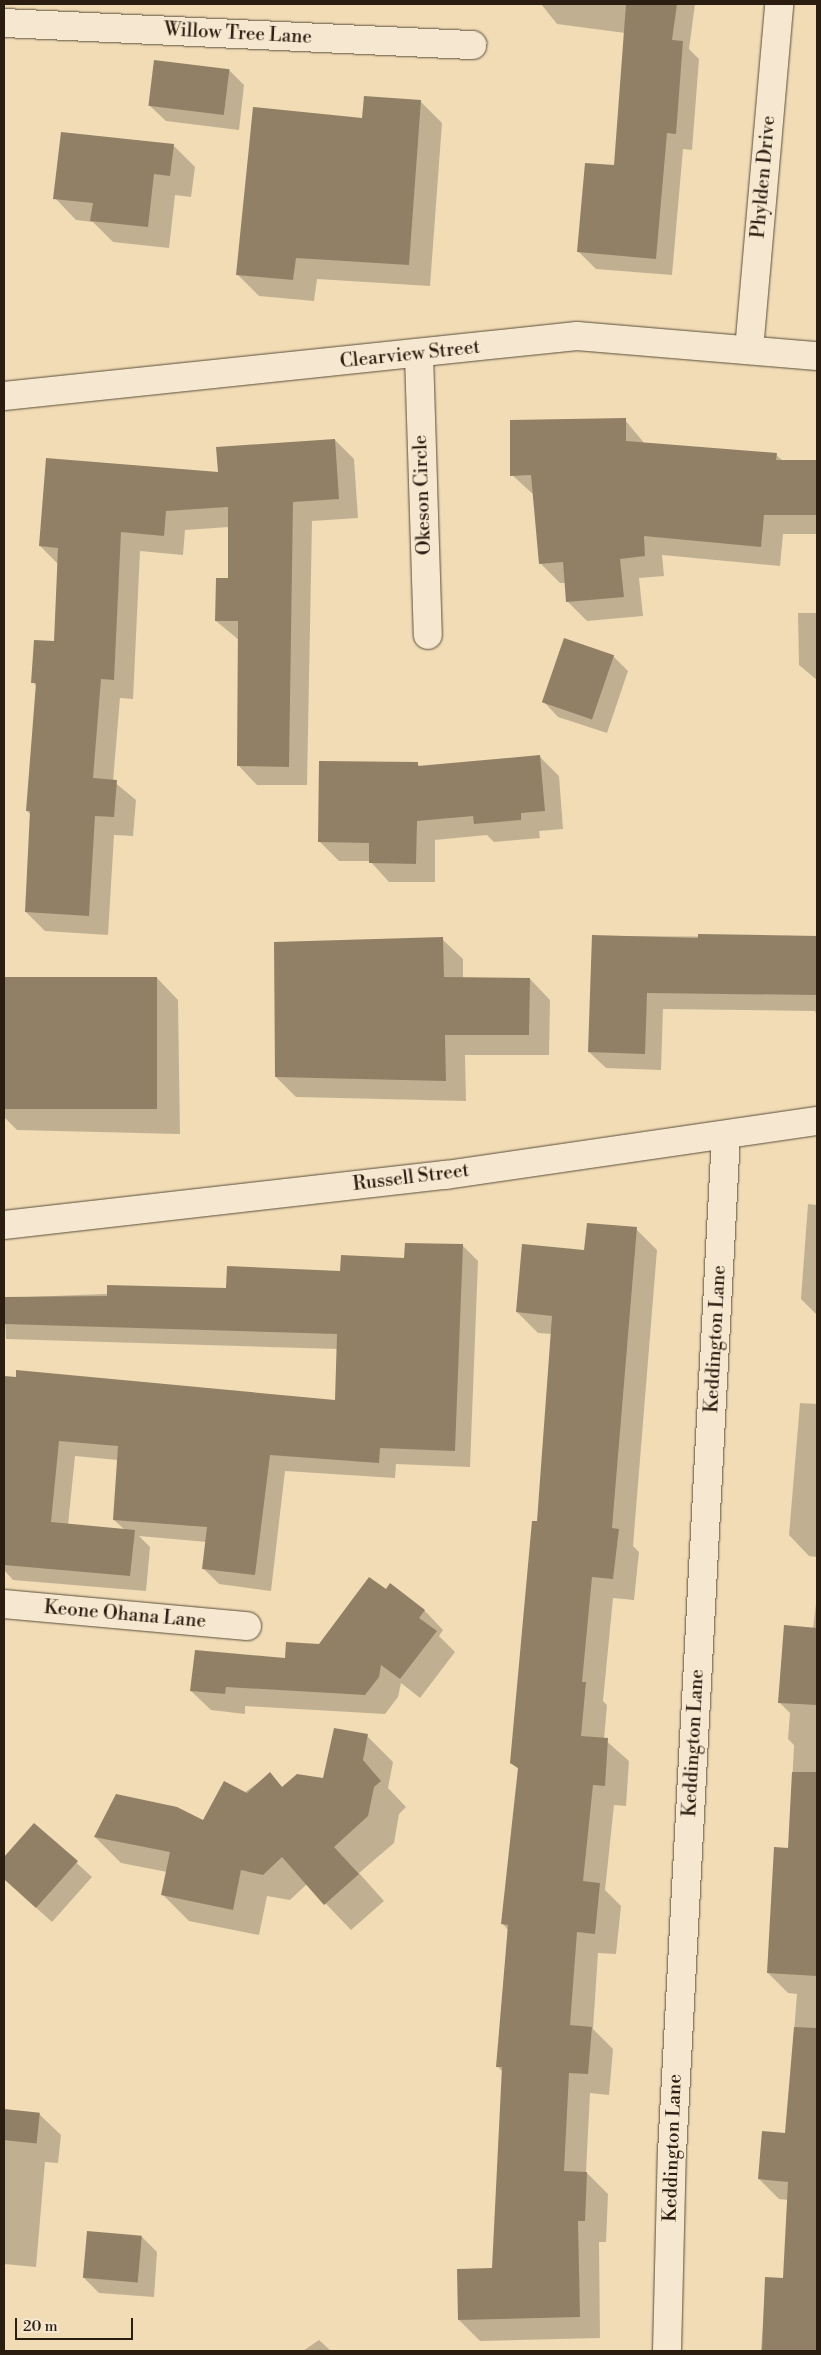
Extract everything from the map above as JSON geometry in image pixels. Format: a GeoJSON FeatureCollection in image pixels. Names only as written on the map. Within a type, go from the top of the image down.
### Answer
{"type":"FeatureCollection","features":[{"type":"Feature","properties":{"kind":"street","name":"Phylden Drive"},"geometry":{"type":"LineString","coordinates":[[749,350],[779,4]]}},
{"type":"Feature","properties":{"kind":"street","name":"Willow Tree Lane"},"geometry":{"type":"LineString","coordinates":[[4,23],[472,45]]}},
{"type":"Feature","properties":{"kind":"street","name":"Clearview Street"},"geometry":{"type":"LineString","coordinates":[[4,396],[419,355],[577,336],[817,356]]}},
{"type":"Feature","properties":{"kind":"street","name":"Okeson Circle"},"geometry":{"type":"LineString","coordinates":[[419,355],[428,635]]}},
{"type":"Feature","properties":{"kind":"street","name":"Russell Street"},"geometry":{"type":"LineString","coordinates":[[4,1225],[446,1175],[817,1121]]}},
{"type":"Feature","properties":{"kind":"street","name":"Keddington Lane"},"geometry":{"type":"LineString","coordinates":[[667,2351],[672,2153],[726,1135]]}},
{"type":"Feature","properties":{"kind":"street","name":"Keone Ohana Lane"},"geometry":{"type":"LineString","coordinates":[[4,1604],[247,1626]]}},
{"type":"Feature","properties":{"kind":"building"},"geometry":{"type":"Polygon","coordinates":[[[626,4],[677,4],[672,40],[683,41],[676,134],[667,133],[656,259],[577,252],[585,163],[614,165],[626,4]]]}},
{"type":"Feature","properties":{"kind":"building"},"geometry":{"type":"Polygon","coordinates":[[[154,60],[229,69],[224,115],[148,106],[154,60]]]}},
{"type":"Feature","properties":{"kind":"building"},"geometry":{"type":"Polygon","coordinates":[[[364,96],[421,100],[409,265],[296,258],[293,280],[236,275],[253,107],[362,118],[364,96]]]}},
{"type":"Feature","properties":{"kind":"building"},"geometry":{"type":"Polygon","coordinates":[[[61,132],[174,144],[170,176],[154,174],[148,227],[90,221],[93,203],[53,199],[61,132]]]}},
{"type":"Feature","properties":{"kind":"building"},"geometry":{"type":"Polygon","coordinates":[[[626,418],[626,441],[777,453],[776,460],[817,460],[817,515],[764,515],[761,547],[644,536],[645,556],[620,559],[624,597],[566,602],[563,562],[539,564],[531,475],[510,476],[510,420],[626,418]]]}},
{"type":"Feature","properties":{"kind":"building"},"geometry":{"type":"Polygon","coordinates":[[[335,439],[339,499],[293,502],[289,767],[237,766],[238,621],[215,621],[216,578],[228,578],[228,507],[166,511],[164,536],[121,532],[114,680],[101,679],[93,778],[117,780],[114,817],[95,816],[89,916],[25,912],[30,811],[26,811],[36,683],[31,683],[34,640],[54,641],[58,548],[39,546],[46,458],[218,472],[216,447],[335,439]]]}},
{"type":"Feature","properties":{"kind":"building"},"geometry":{"type":"Polygon","coordinates":[[[564,638],[614,655],[592,720],[542,702],[564,638]]]}},
{"type":"Feature","properties":{"kind":"building"},"geometry":{"type":"Polygon","coordinates":[[[540,755],[545,811],[521,813],[521,820],[474,824],[473,816],[417,821],[416,864],[369,863],[369,843],[318,842],[319,761],[418,762],[418,766],[540,755]]]}},
{"type":"Feature","properties":{"kind":"building"},"geometry":{"type":"Polygon","coordinates":[[[698,934],[817,936],[817,995],[647,993],[645,1054],[588,1052],[592,935],[698,938],[698,934]]]}},
{"type":"Feature","properties":{"kind":"building"},"geometry":{"type":"Polygon","coordinates":[[[443,937],[444,977],[530,978],[529,1035],[445,1035],[446,1081],[275,1077],[274,942],[443,937]]]}},
{"type":"Feature","properties":{"kind":"building"},"geometry":{"type":"Polygon","coordinates":[[[4,977],[157,977],[157,1109],[4,1109],[4,977]]]}},
{"type":"Feature","properties":{"kind":"building"},"geometry":{"type":"Polygon","coordinates":[[[587,1223],[637,1227],[612,1528],[619,1529],[613,1579],[592,1577],[582,1682],[586,1682],[581,1736],[608,1738],[605,1786],[593,1785],[583,1881],[600,1883],[595,1934],[577,1932],[570,2025],[592,2027],[588,2074],[569,2073],[564,2171],[587,2172],[585,2221],[578,2221],[580,2317],[458,2320],[457,2269],[492,2268],[502,2067],[496,2067],[508,1925],[501,1924],[518,1768],[510,1763],[532,1521],[537,1521],[552,1316],[516,1312],[522,1244],[584,1250],[587,1223]]]}},
{"type":"Feature","properties":{"kind":"building"},"geometry":{"type":"Polygon","coordinates":[[[405,1243],[463,1244],[455,1451],[380,1448],[379,1463],[270,1455],[255,1575],[202,1569],[207,1527],[113,1520],[118,1446],[59,1441],[51,1522],[135,1530],[130,1576],[4,1565],[4,1376],[16,1377],[16,1370],[335,1400],[337,1334],[4,1324],[4,1297],[107,1296],[107,1285],[226,1288],[227,1266],[340,1271],[341,1255],[404,1258],[405,1243]]]}},
{"type":"Feature","properties":{"kind":"building"},"geometry":{"type":"Polygon","coordinates":[[[369,1577],[386,1589],[390,1583],[425,1610],[419,1618],[437,1631],[400,1679],[381,1665],[379,1677],[365,1695],[226,1687],[225,1694],[190,1691],[195,1650],[285,1658],[286,1642],[319,1644],[369,1577]]]}},
{"type":"Feature","properties":{"kind":"building"},"geometry":{"type":"Polygon","coordinates":[[[784,1625],[817,1628],[817,1705],[778,1703],[784,1625]]]}},
{"type":"Feature","properties":{"kind":"building"},"geometry":{"type":"Polygon","coordinates":[[[334,1728],[368,1734],[363,1760],[381,1781],[374,1787],[368,1816],[334,1847],[359,1874],[324,1905],[282,1857],[263,1875],[241,1870],[233,1910],[161,1895],[170,1852],[94,1837],[116,1794],[177,1807],[203,1820],[224,1781],[247,1793],[270,1772],[282,1787],[297,1774],[323,1778],[334,1728]]]}},
{"type":"Feature","properties":{"kind":"building"},"geometry":{"type":"Polygon","coordinates":[[[792,1772],[817,1772],[817,1976],[767,1973],[774,1847],[788,1848],[792,1772]]]}},
{"type":"Feature","properties":{"kind":"building"},"geometry":{"type":"Polygon","coordinates":[[[34,1823],[78,1861],[36,1908],[4,1879],[4,1857],[34,1823]]]}},
{"type":"Feature","properties":{"kind":"building"},"geometry":{"type":"Polygon","coordinates":[[[794,2027],[817,2028],[817,2351],[762,2351],[765,2277],[783,2278],[788,2182],[758,2179],[762,2131],[785,2133],[794,2027]]]}},
{"type":"Feature","properties":{"kind":"building"},"geometry":{"type":"Polygon","coordinates":[[[4,2109],[40,2113],[37,2144],[4,2140],[4,2109]]]}},
{"type":"Feature","properties":{"kind":"building"},"geometry":{"type":"Polygon","coordinates":[[[87,2231],[142,2236],[138,2283],[83,2278],[87,2231]]]}}]}
